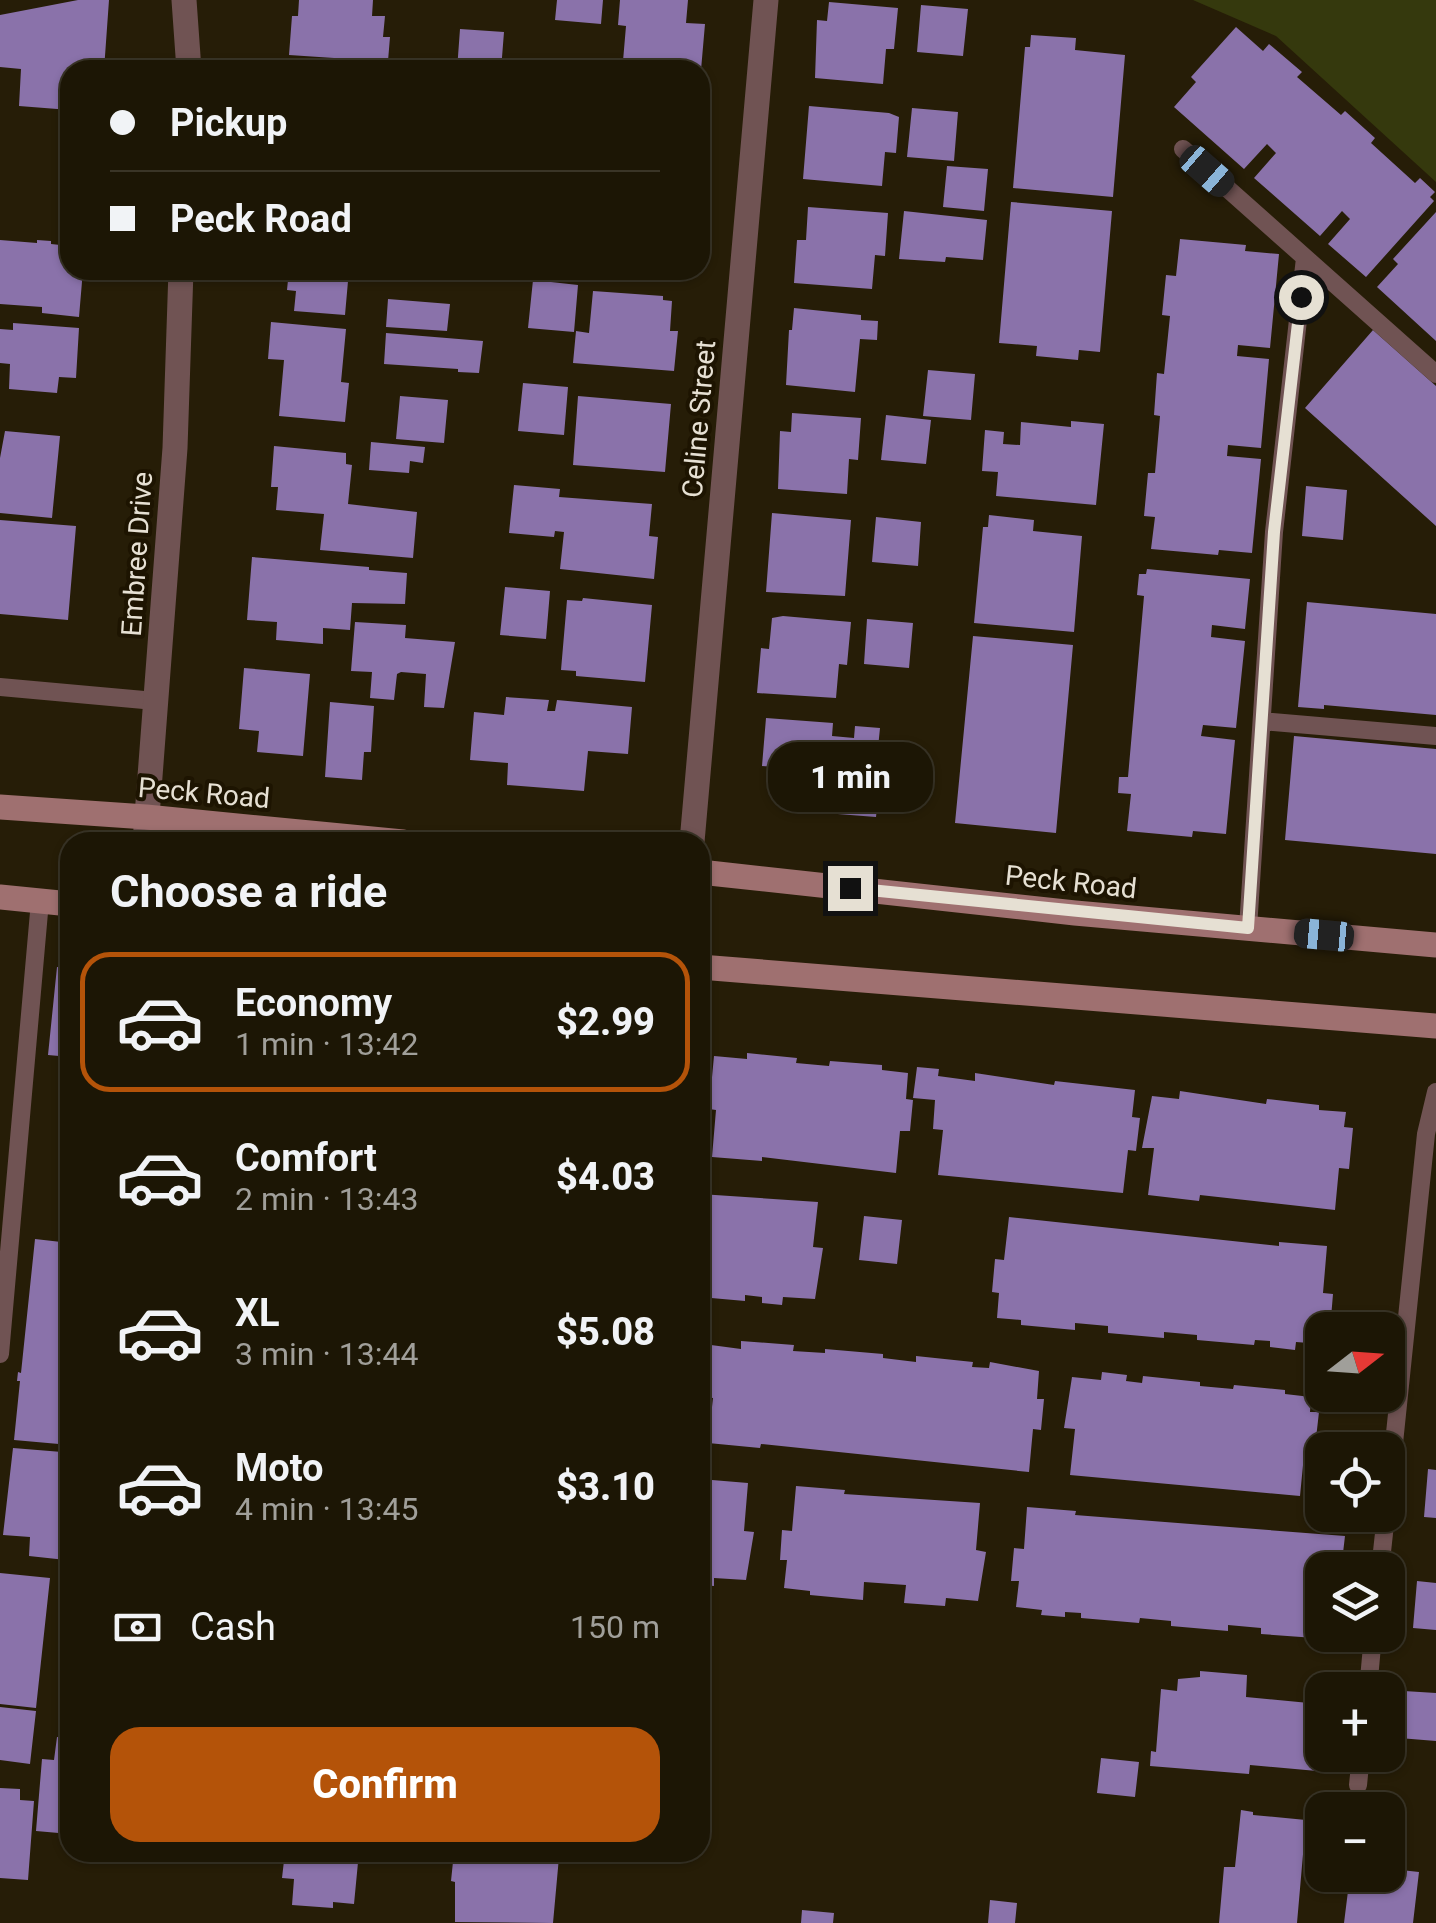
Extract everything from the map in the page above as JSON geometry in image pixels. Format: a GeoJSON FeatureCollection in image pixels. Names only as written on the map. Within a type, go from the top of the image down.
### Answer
{"type":"FeatureCollection","features":[{"type":"Feature","properties":{"kind":"main road","name":"Peck Road"},"geometry":{"type":"LineString","coordinates":[[0,807],[146,830],[189,832]]}},
{"type":"Feature","properties":{"kind":"main road","name":"Peck Road"},"geometry":{"type":"LineString","coordinates":[[710,873],[1055,911],[1436,945]]}},
{"type":"Feature","properties":{"kind":"main road"},"geometry":{"type":"LineString","coordinates":[[0,896],[60,903]]}},
{"type":"Feature","properties":{"kind":"main road"},"geometry":{"type":"LineString","coordinates":[[710,968],[1436,1026]]}},
{"type":"Feature","properties":{"kind":"street"},"geometry":{"type":"LineString","coordinates":[[184,0],[187,60]]}},
{"type":"Feature","properties":{"kind":"street","name":"Celine Street"},"geometry":{"type":"LineString","coordinates":[[693,832],[766,0]]}},
{"type":"Feature","properties":{"kind":"street","name":"Embree Drive"},"geometry":{"type":"LineString","coordinates":[[146,830],[175,448],[181,280]]}},
{"type":"Feature","properties":{"kind":"lane"},"geometry":{"type":"LineString","coordinates":[[1182,149],[1436,374]]}},
{"type":"Feature","properties":{"kind":"lane"},"geometry":{"type":"LineString","coordinates":[[1248,928],[1274,532],[1305,258]]}},
{"type":"Feature","properties":{"kind":"lane"},"geometry":{"type":"LineString","coordinates":[[0,686],[155,701]]}},
{"type":"Feature","properties":{"kind":"lane"},"geometry":{"type":"LineString","coordinates":[[1262,721],[1436,736]]}},
{"type":"Feature","properties":{"kind":"lane"},"geometry":{"type":"LineString","coordinates":[[0,1354],[40,900]]}},
{"type":"Feature","properties":{"kind":"lane"},"geometry":{"type":"LineString","coordinates":[[1395,1432],[1426,1134],[1436,1092]]}},
{"type":"Feature","properties":{"kind":"lane"},"geometry":{"type":"LineString","coordinates":[[1358,1785],[1359,1772]]}},
{"type":"Feature","properties":{"kind":"green space"},"geometry":{"type":"Polygon","coordinates":[[[1193,0],[1436,0],[1436,182],[1276,36],[1193,0]]]}},
{"type":"Feature","properties":{"kind":"building"},"geometry":{"type":"Polygon","coordinates":[[[78,0],[109,0],[105,60],[60,60],[60,109],[19,106],[21,69],[0,67],[0,15],[78,0]]]}},
{"type":"Feature","properties":{"kind":"building"},"geometry":{"type":"Polygon","coordinates":[[[299,0],[373,0],[372,16],[385,16],[383,37],[390,37],[388,60],[289,55],[292,16],[298,16],[299,0]]]}},
{"type":"Feature","properties":{"kind":"building"},"geometry":{"type":"Polygon","coordinates":[[[557,0],[603,0],[601,24],[555,20],[557,0]]]}},
{"type":"Feature","properties":{"kind":"building"},"geometry":{"type":"Polygon","coordinates":[[[620,0],[688,0],[686,23],[705,24],[702,60],[623,60],[626,26],[618,25],[620,0]]]}},
{"type":"Feature","properties":{"kind":"building"},"geometry":{"type":"Polygon","coordinates":[[[829,2],[898,8],[894,49],[886,49],[883,84],[815,78],[817,20],[827,21],[829,2]]]}},
{"type":"Feature","properties":{"kind":"building"},"geometry":{"type":"Polygon","coordinates":[[[921,5],[968,9],[963,56],[917,52],[921,5]]]}},
{"type":"Feature","properties":{"kind":"building"},"geometry":{"type":"Polygon","coordinates":[[[1236,27],[1263,51],[1269,44],[1302,72],[1297,77],[1375,138],[1371,143],[1415,183],[1420,178],[1435,192],[1430,197],[1434,201],[1366,277],[1328,244],[1350,219],[1342,211],[1320,236],[1254,178],[1276,153],[1267,144],[1244,169],[1174,107],[1196,82],[1191,77],[1236,27]]]}},
{"type":"Feature","properties":{"kind":"building"},"geometry":{"type":"Polygon","coordinates":[[[460,29],[504,32],[502,60],[458,60],[460,29]]]}},
{"type":"Feature","properties":{"kind":"building"},"geometry":{"type":"Polygon","coordinates":[[[1031,35],[1076,38],[1075,50],[1125,55],[1113,197],[1013,188],[1025,47],[1030,47],[1031,35]]]}},
{"type":"Feature","properties":{"kind":"building"},"geometry":{"type":"Polygon","coordinates":[[[809,106],[899,117],[896,153],[885,152],[882,186],[803,179],[809,106]]]}},
{"type":"Feature","properties":{"kind":"building"},"geometry":{"type":"Polygon","coordinates":[[[912,108],[958,112],[954,161],[907,157],[912,108]]]}},
{"type":"Feature","properties":{"kind":"building"},"geometry":{"type":"Polygon","coordinates":[[[947,166],[988,169],[984,211],[943,207],[947,166]]]}},
{"type":"Feature","properties":{"kind":"building"},"geometry":{"type":"Polygon","coordinates":[[[1011,202],[1112,211],[1100,352],[1079,350],[1078,360],[1036,356],[1037,346],[999,343],[1011,202]]]}},
{"type":"Feature","properties":{"kind":"building"},"geometry":{"type":"Polygon","coordinates":[[[808,207],[888,213],[885,256],[875,255],[872,289],[794,283],[797,240],[806,240],[808,207]]]}},
{"type":"Feature","properties":{"kind":"building"},"geometry":{"type":"Polygon","coordinates":[[[904,211],[987,220],[983,260],[899,259],[904,211]]]}},
{"type":"Feature","properties":{"kind":"building"},"geometry":{"type":"Polygon","coordinates":[[[1436,212],[1436,341],[1377,287],[1398,264],[1393,259],[1436,212]]]}},
{"type":"Feature","properties":{"kind":"building"},"geometry":{"type":"Polygon","coordinates":[[[1180,239],[1246,245],[1245,251],[1279,254],[1270,348],[1238,345],[1237,356],[1269,359],[1261,448],[1228,445],[1227,456],[1261,459],[1252,553],[1219,550],[1218,555],[1151,549],[1155,517],[1144,516],[1148,473],[1155,473],[1160,416],[1154,415],[1157,373],[1164,374],[1170,316],[1162,315],[1166,275],[1176,276],[1180,239]]]}},
{"type":"Feature","properties":{"kind":"building"},"geometry":{"type":"Polygon","coordinates":[[[0,240],[51,241],[60,245],[60,280],[82,280],[79,317],[42,313],[42,307],[0,304],[0,240]]]}},
{"type":"Feature","properties":{"kind":"building"},"geometry":{"type":"Polygon","coordinates":[[[288,280],[348,280],[345,315],[294,311],[296,291],[287,290],[288,280]]]}},
{"type":"Feature","properties":{"kind":"building"},"geometry":{"type":"Polygon","coordinates":[[[533,280],[578,285],[574,332],[528,328],[533,280]]]}},
{"type":"Feature","properties":{"kind":"building"},"geometry":{"type":"Polygon","coordinates":[[[593,291],[663,296],[663,300],[672,301],[670,331],[678,331],[674,371],[573,363],[576,331],[589,333],[593,291]]]}},
{"type":"Feature","properties":{"kind":"building"},"geometry":{"type":"Polygon","coordinates":[[[388,299],[450,304],[447,331],[386,327],[388,299]]]}},
{"type":"Feature","properties":{"kind":"building"},"geometry":{"type":"Polygon","coordinates":[[[794,308],[861,315],[861,320],[878,321],[877,340],[860,339],[855,392],[786,385],[794,308]]]}},
{"type":"Feature","properties":{"kind":"building"},"geometry":{"type":"Polygon","coordinates":[[[271,322],[346,329],[341,382],[349,383],[345,422],[279,416],[284,360],[268,359],[271,322]]]}},
{"type":"Feature","properties":{"kind":"building"},"geometry":{"type":"Polygon","coordinates":[[[13,323],[79,328],[76,378],[59,377],[57,393],[9,389],[10,364],[0,363],[0,329],[13,330],[13,323]]]}},
{"type":"Feature","properties":{"kind":"building"},"geometry":{"type":"Polygon","coordinates":[[[1373,330],[1436,386],[1436,526],[1305,408],[1373,330]]]}},
{"type":"Feature","properties":{"kind":"building"},"geometry":{"type":"Polygon","coordinates":[[[386,333],[483,341],[479,373],[384,364],[386,333]]]}},
{"type":"Feature","properties":{"kind":"building"},"geometry":{"type":"Polygon","coordinates":[[[928,370],[975,374],[971,420],[923,416],[928,370]]]}},
{"type":"Feature","properties":{"kind":"building"},"geometry":{"type":"Polygon","coordinates":[[[523,383],[568,387],[564,435],[518,431],[523,383]]]}},
{"type":"Feature","properties":{"kind":"building"},"geometry":{"type":"Polygon","coordinates":[[[400,396],[448,400],[444,443],[396,439],[400,396]]]}},
{"type":"Feature","properties":{"kind":"building"},"geometry":{"type":"Polygon","coordinates":[[[578,396],[671,404],[665,472],[573,465],[578,396]]]}},
{"type":"Feature","properties":{"kind":"building"},"geometry":{"type":"Polygon","coordinates":[[[792,413],[861,418],[858,460],[849,459],[847,494],[778,489],[780,431],[791,432],[792,413]]]}},
{"type":"Feature","properties":{"kind":"building"},"geometry":{"type":"Polygon","coordinates":[[[886,415],[931,420],[926,464],[881,460],[886,415]]]}},
{"type":"Feature","properties":{"kind":"building"},"geometry":{"type":"Polygon","coordinates":[[[1071,421],[1104,424],[1096,505],[996,496],[998,472],[982,471],[985,430],[1004,432],[1003,444],[1020,445],[1021,422],[1071,427],[1071,421]]]}},
{"type":"Feature","properties":{"kind":"building"},"geometry":{"type":"Polygon","coordinates":[[[5,431],[60,436],[52,518],[0,513],[0,458],[5,431]]]}},
{"type":"Feature","properties":{"kind":"building"},"geometry":{"type":"Polygon","coordinates":[[[371,442],[425,447],[423,463],[410,461],[409,473],[369,470],[371,442]]]}},
{"type":"Feature","properties":{"kind":"building"},"geometry":{"type":"Polygon","coordinates":[[[274,446],[346,453],[346,464],[352,465],[348,504],[417,512],[413,558],[320,550],[324,514],[276,510],[278,487],[271,487],[274,446]]]}},
{"type":"Feature","properties":{"kind":"building"},"geometry":{"type":"Polygon","coordinates":[[[514,485],[560,489],[559,497],[652,504],[649,536],[658,537],[654,579],[560,569],[564,532],[555,531],[554,537],[509,533],[514,485]]]}},
{"type":"Feature","properties":{"kind":"building"},"geometry":{"type":"Polygon","coordinates":[[[1306,486],[1347,490],[1343,540],[1302,536],[1306,486]]]}},
{"type":"Feature","properties":{"kind":"building"},"geometry":{"type":"Polygon","coordinates":[[[772,513],[851,520],[845,596],[766,592],[772,513]]]}},
{"type":"Feature","properties":{"kind":"building"},"geometry":{"type":"Polygon","coordinates":[[[989,515],[1034,520],[1033,531],[1082,536],[1074,632],[974,623],[983,527],[988,527],[989,515]]]}},
{"type":"Feature","properties":{"kind":"building"},"geometry":{"type":"Polygon","coordinates":[[[876,517],[921,522],[918,566],[872,562],[876,517]]]}},
{"type":"Feature","properties":{"kind":"building"},"geometry":{"type":"Polygon","coordinates":[[[0,520],[76,526],[68,620],[0,614],[0,520]]]}},
{"type":"Feature","properties":{"kind":"building"},"geometry":{"type":"Polygon","coordinates":[[[252,557],[407,573],[405,604],[352,603],[350,630],[323,628],[323,644],[276,640],[277,622],[247,620],[252,557]]]}},
{"type":"Feature","properties":{"kind":"building"},"geometry":{"type":"Polygon","coordinates":[[[1147,569],[1250,579],[1245,629],[1212,625],[1211,637],[1245,641],[1236,728],[1203,725],[1201,736],[1235,740],[1226,834],[1193,831],[1192,837],[1127,831],[1131,794],[1118,793],[1119,777],[1128,777],[1144,596],[1137,595],[1139,574],[1146,574],[1147,569]]]}},
{"type":"Feature","properties":{"kind":"building"},"geometry":{"type":"Polygon","coordinates":[[[505,587],[550,591],[546,639],[500,635],[505,587]]]}},
{"type":"Feature","properties":{"kind":"building"},"geometry":{"type":"Polygon","coordinates":[[[567,600],[652,605],[645,682],[576,676],[576,671],[561,670],[567,600]]]}},
{"type":"Feature","properties":{"kind":"building"},"geometry":{"type":"Polygon","coordinates":[[[1307,602],[1436,614],[1436,715],[1324,705],[1324,709],[1298,707],[1307,602]]]}},
{"type":"Feature","properties":{"kind":"building"},"geometry":{"type":"Polygon","coordinates":[[[772,618],[851,622],[847,665],[839,664],[836,698],[757,693],[761,648],[769,649],[772,618]]]}},
{"type":"Feature","properties":{"kind":"building"},"geometry":{"type":"Polygon","coordinates":[[[867,619],[913,623],[909,668],[864,664],[867,619]]]}},
{"type":"Feature","properties":{"kind":"building"},"geometry":{"type":"Polygon","coordinates":[[[355,622],[406,625],[405,638],[455,642],[444,708],[424,707],[426,674],[401,672],[397,674],[394,700],[370,698],[372,672],[351,671],[355,622]]]}},
{"type":"Feature","properties":{"kind":"building"},"geometry":{"type":"Polygon","coordinates":[[[973,636],[1073,645],[1056,833],[955,823],[973,636]]]}},
{"type":"Feature","properties":{"kind":"building"},"geometry":{"type":"Polygon","coordinates":[[[244,668],[310,674],[303,756],[257,752],[259,731],[239,729],[244,668]]]}},
{"type":"Feature","properties":{"kind":"building"},"geometry":{"type":"Polygon","coordinates":[[[506,697],[549,700],[547,711],[555,711],[557,700],[632,707],[628,754],[588,751],[584,791],[507,785],[508,763],[470,760],[474,712],[504,715],[506,697]]]}},
{"type":"Feature","properties":{"kind":"building"},"geometry":{"type":"Polygon","coordinates":[[[330,702],[374,706],[371,752],[364,752],[362,780],[325,777],[330,702]]]}},
{"type":"Feature","properties":{"kind":"building"},"geometry":{"type":"Polygon","coordinates":[[[766,718],[833,723],[832,736],[854,738],[855,726],[880,728],[878,748],[922,752],[917,801],[878,798],[876,817],[799,811],[803,769],[762,766],[766,718]]]}},
{"type":"Feature","properties":{"kind":"building"},"geometry":{"type":"Polygon","coordinates":[[[1294,736],[1436,749],[1436,854],[1285,840],[1294,736]]]}},
{"type":"Feature","properties":{"kind":"building"},"geometry":{"type":"Polygon","coordinates":[[[57,967],[60,967],[60,1056],[48,1055],[57,967]]]}},
{"type":"Feature","properties":{"kind":"building"},"geometry":{"type":"Polygon","coordinates":[[[747,1053],[829,1066],[830,1061],[882,1065],[882,1070],[908,1073],[906,1099],[913,1100],[910,1131],[900,1131],[896,1173],[762,1157],[762,1161],[712,1157],[716,1110],[710,1109],[710,1098],[714,1056],[747,1059],[747,1053]]]}},
{"type":"Feature","properties":{"kind":"building"},"geometry":{"type":"Polygon","coordinates":[[[917,1067],[939,1069],[938,1076],[975,1081],[975,1073],[1054,1085],[1055,1081],[1135,1090],[1132,1117],[1140,1118],[1136,1151],[1128,1150],[1123,1193],[938,1175],[943,1130],[933,1129],[935,1100],[913,1098],[917,1067]]]}},
{"type":"Feature","properties":{"kind":"building"},"geometry":{"type":"Polygon","coordinates":[[[1180,1091],[1266,1104],[1267,1099],[1319,1105],[1319,1110],[1346,1112],[1344,1127],[1353,1128],[1349,1169],[1339,1168],[1335,1210],[1200,1195],[1199,1201],[1148,1195],[1154,1148],[1142,1148],[1152,1096],[1179,1099],[1180,1091]]]}},
{"type":"Feature","properties":{"kind":"building"},"geometry":{"type":"Polygon","coordinates":[[[710,1195],[818,1202],[813,1247],[823,1248],[815,1299],[783,1297],[782,1305],[762,1303],[762,1297],[745,1295],[745,1301],[710,1298],[710,1195]]]}},
{"type":"Feature","properties":{"kind":"building"},"geometry":{"type":"Polygon","coordinates":[[[864,1216],[902,1220],[897,1264],[859,1260],[864,1216]]]}},
{"type":"Feature","properties":{"kind":"building"},"geometry":{"type":"Polygon","coordinates":[[[1009,1217],[1279,1246],[1279,1242],[1327,1246],[1323,1293],[1333,1294],[1332,1312],[1305,1312],[1305,1343],[1296,1342],[1295,1350],[1270,1347],[1270,1341],[1255,1340],[1254,1345],[1197,1340],[1197,1335],[1164,1332],[1164,1338],[1108,1333],[1108,1326],[1075,1323],[1075,1330],[1021,1325],[1021,1320],[997,1318],[999,1293],[992,1292],[995,1259],[1004,1260],[1009,1217]]]}},
{"type":"Feature","properties":{"kind":"building"},"geometry":{"type":"Polygon","coordinates":[[[35,1239],[60,1242],[60,1444],[14,1440],[18,1372],[21,1373],[35,1239]]]}},
{"type":"Feature","properties":{"kind":"building"},"geometry":{"type":"Polygon","coordinates":[[[741,1341],[794,1345],[793,1351],[825,1353],[825,1349],[883,1354],[883,1358],[916,1362],[916,1356],[973,1362],[972,1367],[989,1368],[990,1362],[1039,1371],[1037,1399],[1044,1399],[1041,1430],[1033,1429],[1029,1472],[761,1444],[760,1448],[710,1443],[711,1345],[741,1349],[741,1341]]]}},
{"type":"Feature","properties":{"kind":"building"},"geometry":{"type":"Polygon","coordinates":[[[1102,1372],[1127,1375],[1126,1381],[1142,1383],[1143,1376],[1200,1382],[1200,1386],[1285,1390],[1285,1394],[1305,1396],[1305,1412],[1319,1412],[1317,1432],[1305,1432],[1300,1496],[1070,1475],[1075,1429],[1064,1428],[1072,1377],[1101,1380],[1102,1372]]]}},
{"type":"Feature","properties":{"kind":"building"},"geometry":{"type":"Polygon","coordinates":[[[13,1448],[60,1452],[60,1559],[29,1556],[30,1537],[3,1535],[13,1448]]]}},
{"type":"Feature","properties":{"kind":"building"},"geometry":{"type":"Polygon","coordinates":[[[1428,1469],[1436,1470],[1436,1518],[1424,1517],[1428,1469]]]}},
{"type":"Feature","properties":{"kind":"building"},"geometry":{"type":"Polygon","coordinates":[[[710,1480],[748,1483],[744,1531],[754,1532],[746,1580],[714,1578],[714,1586],[710,1586],[710,1480]]]}},
{"type":"Feature","properties":{"kind":"building"},"geometry":{"type":"Polygon","coordinates":[[[796,1486],[845,1490],[844,1494],[980,1503],[976,1550],[986,1552],[978,1601],[946,1598],[945,1606],[904,1603],[906,1585],[864,1582],[863,1600],[810,1595],[810,1591],[784,1588],[787,1560],[780,1560],[782,1530],[792,1531],[796,1486]]]}},
{"type":"Feature","properties":{"kind":"building"},"geometry":{"type":"Polygon","coordinates":[[[1027,1507],[1076,1511],[1075,1515],[1345,1536],[1343,1552],[1305,1552],[1305,1637],[1261,1634],[1261,1628],[1228,1625],[1228,1631],[1171,1626],[1171,1621],[1140,1618],[1139,1623],[1081,1618],[1081,1613],[1065,1612],[1065,1617],[1041,1615],[1042,1610],[1016,1607],[1019,1581],[1011,1581],[1014,1548],[1024,1549],[1027,1507]]]}},
{"type":"Feature","properties":{"kind":"building"},"geometry":{"type":"Polygon","coordinates":[[[0,1573],[50,1578],[36,1708],[0,1704],[0,1573]]]}},
{"type":"Feature","properties":{"kind":"building"},"geometry":{"type":"Polygon","coordinates":[[[1417,1581],[1436,1583],[1436,1630],[1413,1628],[1417,1581]]]}},
{"type":"Feature","properties":{"kind":"building"},"geometry":{"type":"Polygon","coordinates":[[[1200,1671],[1247,1675],[1246,1697],[1305,1703],[1305,1770],[1250,1765],[1249,1774],[1150,1766],[1151,1751],[1156,1752],[1161,1689],[1177,1691],[1178,1679],[1200,1677],[1200,1671]]]}},
{"type":"Feature","properties":{"kind":"building"},"geometry":{"type":"Polygon","coordinates":[[[1405,1691],[1436,1693],[1436,1741],[1405,1738],[1405,1691]]]}},
{"type":"Feature","properties":{"kind":"building"},"geometry":{"type":"Polygon","coordinates":[[[0,1707],[36,1711],[30,1764],[0,1760],[0,1707]]]}},
{"type":"Feature","properties":{"kind":"building"},"geometry":{"type":"Polygon","coordinates":[[[60,1737],[60,1833],[36,1831],[42,1759],[54,1760],[60,1737]]]}},
{"type":"Feature","properties":{"kind":"building"},"geometry":{"type":"Polygon","coordinates":[[[1101,1758],[1139,1762],[1135,1797],[1097,1793],[1101,1758]]]}},
{"type":"Feature","properties":{"kind":"building"},"geometry":{"type":"Polygon","coordinates":[[[0,1788],[20,1789],[20,1800],[34,1801],[28,1880],[0,1878],[0,1788]]]}},
{"type":"Feature","properties":{"kind":"building"},"geometry":{"type":"Polygon","coordinates":[[[1241,1810],[1253,1815],[1305,1820],[1297,1923],[1219,1923],[1224,1867],[1235,1867],[1241,1810]]]}},
{"type":"Feature","properties":{"kind":"building"},"geometry":{"type":"Polygon","coordinates":[[[284,1862],[358,1862],[354,1904],[333,1902],[333,1908],[292,1905],[294,1879],[282,1878],[284,1862]]]}},
{"type":"Feature","properties":{"kind":"building"},"geometry":{"type":"Polygon","coordinates":[[[453,1862],[559,1862],[553,1923],[455,1922],[455,1882],[451,1881],[453,1862]]]}},
{"type":"Feature","properties":{"kind":"building"},"geometry":{"type":"Polygon","coordinates":[[[1405,1870],[1419,1872],[1413,1923],[1344,1923],[1348,1892],[1405,1892],[1405,1870]]]}},
{"type":"Feature","properties":{"kind":"building"},"geometry":{"type":"Polygon","coordinates":[[[990,1900],[1017,1903],[1015,1923],[988,1923],[990,1900]]]}},
{"type":"Feature","properties":{"kind":"building"},"geometry":{"type":"Polygon","coordinates":[[[802,1910],[834,1913],[833,1923],[801,1923],[802,1910]]]}},
{"type":"Feature","properties":{"kind":"route"},"geometry":{"type":"LineString","coordinates":[[850,888],[1248,928],[1274,532],[1301,297]]}}]}
